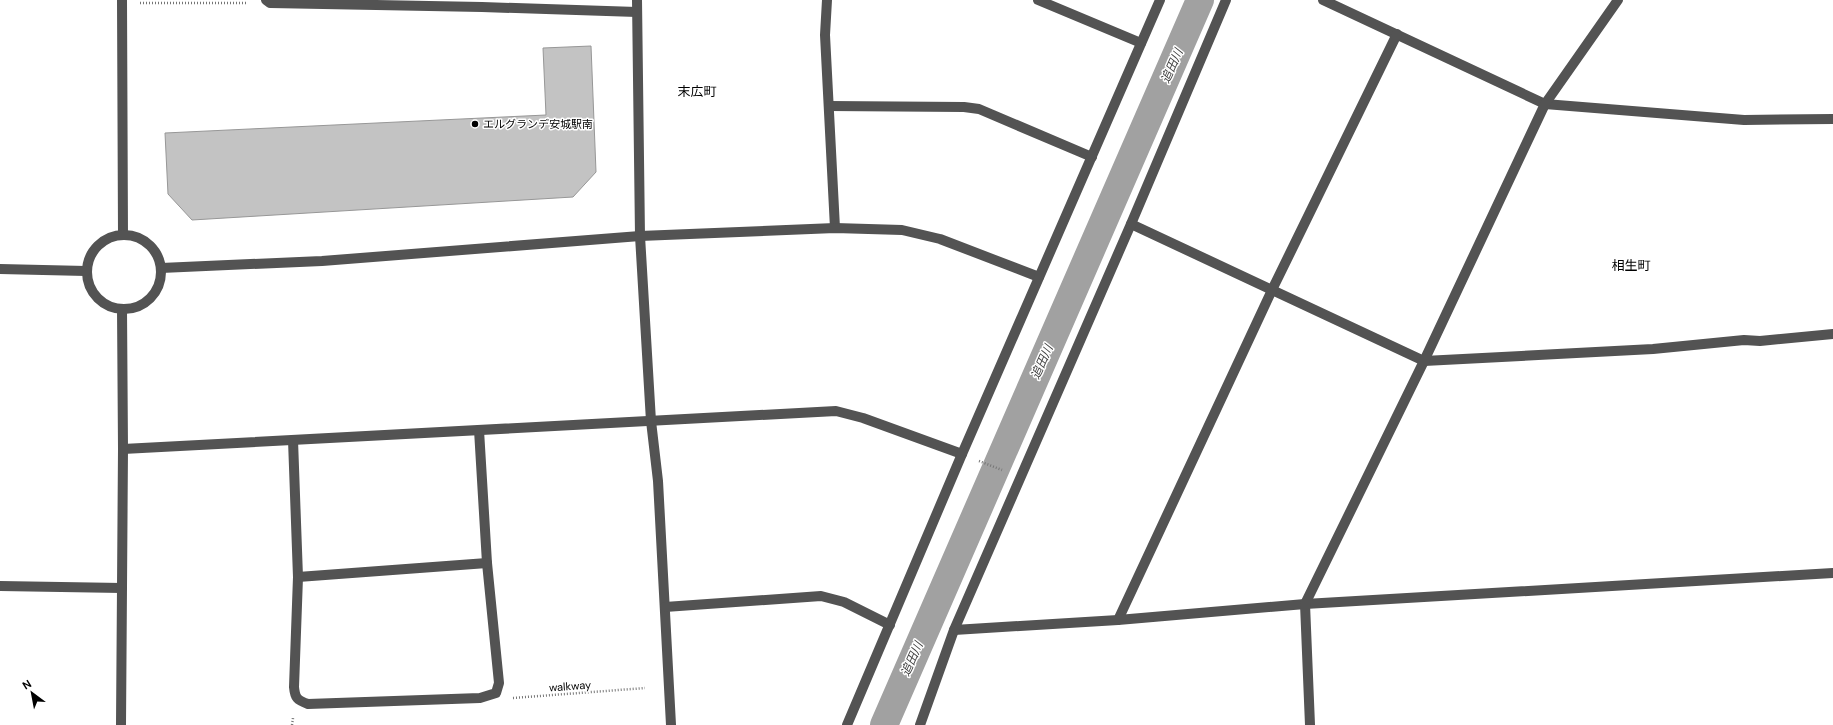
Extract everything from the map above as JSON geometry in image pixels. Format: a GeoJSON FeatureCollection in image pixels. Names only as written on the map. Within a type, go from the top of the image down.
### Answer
{"type":"FeatureCollection","features":[{"type":"Feature","properties":{"kind":"street"},"geometry":{"type":"LineString","coordinates":[[637,0],[640,236],[651,421],[658,481],[672,725]]}},
{"type":"Feature","properties":{"kind":"street"},"geometry":{"type":"LineString","coordinates":[[827,0],[825,35],[835,228]]}},
{"type":"Feature","properties":{"kind":"street"},"geometry":{"type":"LineString","coordinates":[[1038,0],[1141,43]]}},
{"type":"Feature","properties":{"kind":"street"},"geometry":{"type":"LineString","coordinates":[[847,725],[962,454],[1160,0]]}},
{"type":"Feature","properties":{"kind":"street"},"geometry":{"type":"LineString","coordinates":[[920,725],[954,630],[1132,224],[1226,0]]}},
{"type":"Feature","properties":{"kind":"street"},"geometry":{"type":"LineString","coordinates":[[1323,0],[1544,104],[1744,120],[1833,119]]}},
{"type":"Feature","properties":{"kind":"street"},"geometry":{"type":"LineString","coordinates":[[1310,725],[1305,604],[1424,361],[1544,104],[1618,0]]}},
{"type":"Feature","properties":{"kind":"street"},"geometry":{"type":"LineString","coordinates":[[122,2],[123,235]]}},
{"type":"Feature","properties":{"kind":"street"},"geometry":{"type":"LineString","coordinates":[[268,2],[637,12]]}},
{"type":"Feature","properties":{"kind":"street"},"geometry":{"type":"LineString","coordinates":[[1118,620],[1272,290],[1397,34]]}},
{"type":"Feature","properties":{"kind":"street"},"geometry":{"type":"LineString","coordinates":[[829,106],[964,107],[980,109],[1092,157]]}},
{"type":"Feature","properties":{"kind":"street"},"geometry":{"type":"LineString","coordinates":[[1132,224],[1424,361],[1653,350],[1744,340],[1760,341],[1833,334]]}},
{"type":"Feature","properties":{"kind":"street"},"geometry":{"type":"LineString","coordinates":[[161,268],[322,261],[640,236],[835,228],[902,230],[940,239],[1039,277]]}},
{"type":"Feature","properties":{"kind":"street"},"geometry":{"type":"LineString","coordinates":[[123,235],[144,241],[152,248],[158,258],[161,268],[160,281],[155,292],[146,302],[135,308],[122,310],[110,307],[93,293],[88,282],[86,271],[94,250],[102,242],[112,237],[123,235]]}},
{"type":"Feature","properties":{"kind":"street"},"geometry":{"type":"LineString","coordinates":[[0,269],[86,271]]}},
{"type":"Feature","properties":{"kind":"street"},"geometry":{"type":"LineString","coordinates":[[121,725],[124,449],[122,310]]}},
{"type":"Feature","properties":{"kind":"street"},"geometry":{"type":"LineString","coordinates":[[124,449],[836,411],[864,418],[962,454]]}},
{"type":"Feature","properties":{"kind":"street"},"geometry":{"type":"LineString","coordinates":[[293,440],[298,576],[294,687],[295,695],[298,701],[308,704],[480,698],[496,693],[499,683],[487,562],[479,430]]}},
{"type":"Feature","properties":{"kind":"street"},"geometry":{"type":"LineString","coordinates":[[298,576],[487,562]]}},
{"type":"Feature","properties":{"kind":"street"},"geometry":{"type":"LineString","coordinates":[[954,630],[1118,620],[1305,604],[1833,573]]}},
{"type":"Feature","properties":{"kind":"street"},"geometry":{"type":"LineString","coordinates":[[0,586],[122,588]]}},
{"type":"Feature","properties":{"kind":"street"},"geometry":{"type":"LineString","coordinates":[[665,607],[821,596],[844,602],[890,625]]}},
{"type":"Feature","properties":{"kind":"path"},"geometry":{"type":"LineString","coordinates":[[122,2],[268,2]]}},
{"type":"Feature","properties":{"kind":"path"},"geometry":{"type":"LineString","coordinates":[[962,454],[1004,471]]}},
{"type":"Feature","properties":{"kind":"path","name":"walkway"},"geometry":{"type":"LineString","coordinates":[[496,693],[509,698],[645,688]]}},
{"type":"Feature","properties":{"kind":"building","name":"エルグランデ安城駅南"},"geometry":{"type":"Polygon","coordinates":[[[591,46],[596,172],[573,197],[192,220],[168,194],[165,133],[546,115],[543,48],[591,46]]]}},
{"type":"Feature","properties":{"kind":"waterway","name":"追田川"},"geometry":{"type":"LineString","coordinates":[[884,725],[1200,0]]}},
{"type":"Feature","properties":{"kind":"place","name":"エルグランデ安城駅南"},"geometry":{"type":"Point","coordinates":[475,124]}},
{"type":"Feature","properties":{"kind":"district","name":"末広町"},"geometry":{"type":"Point","coordinates":[697,91]}},
{"type":"Feature","properties":{"kind":"district","name":"相生町"},"geometry":{"type":"Point","coordinates":[1631,265]}}]}
